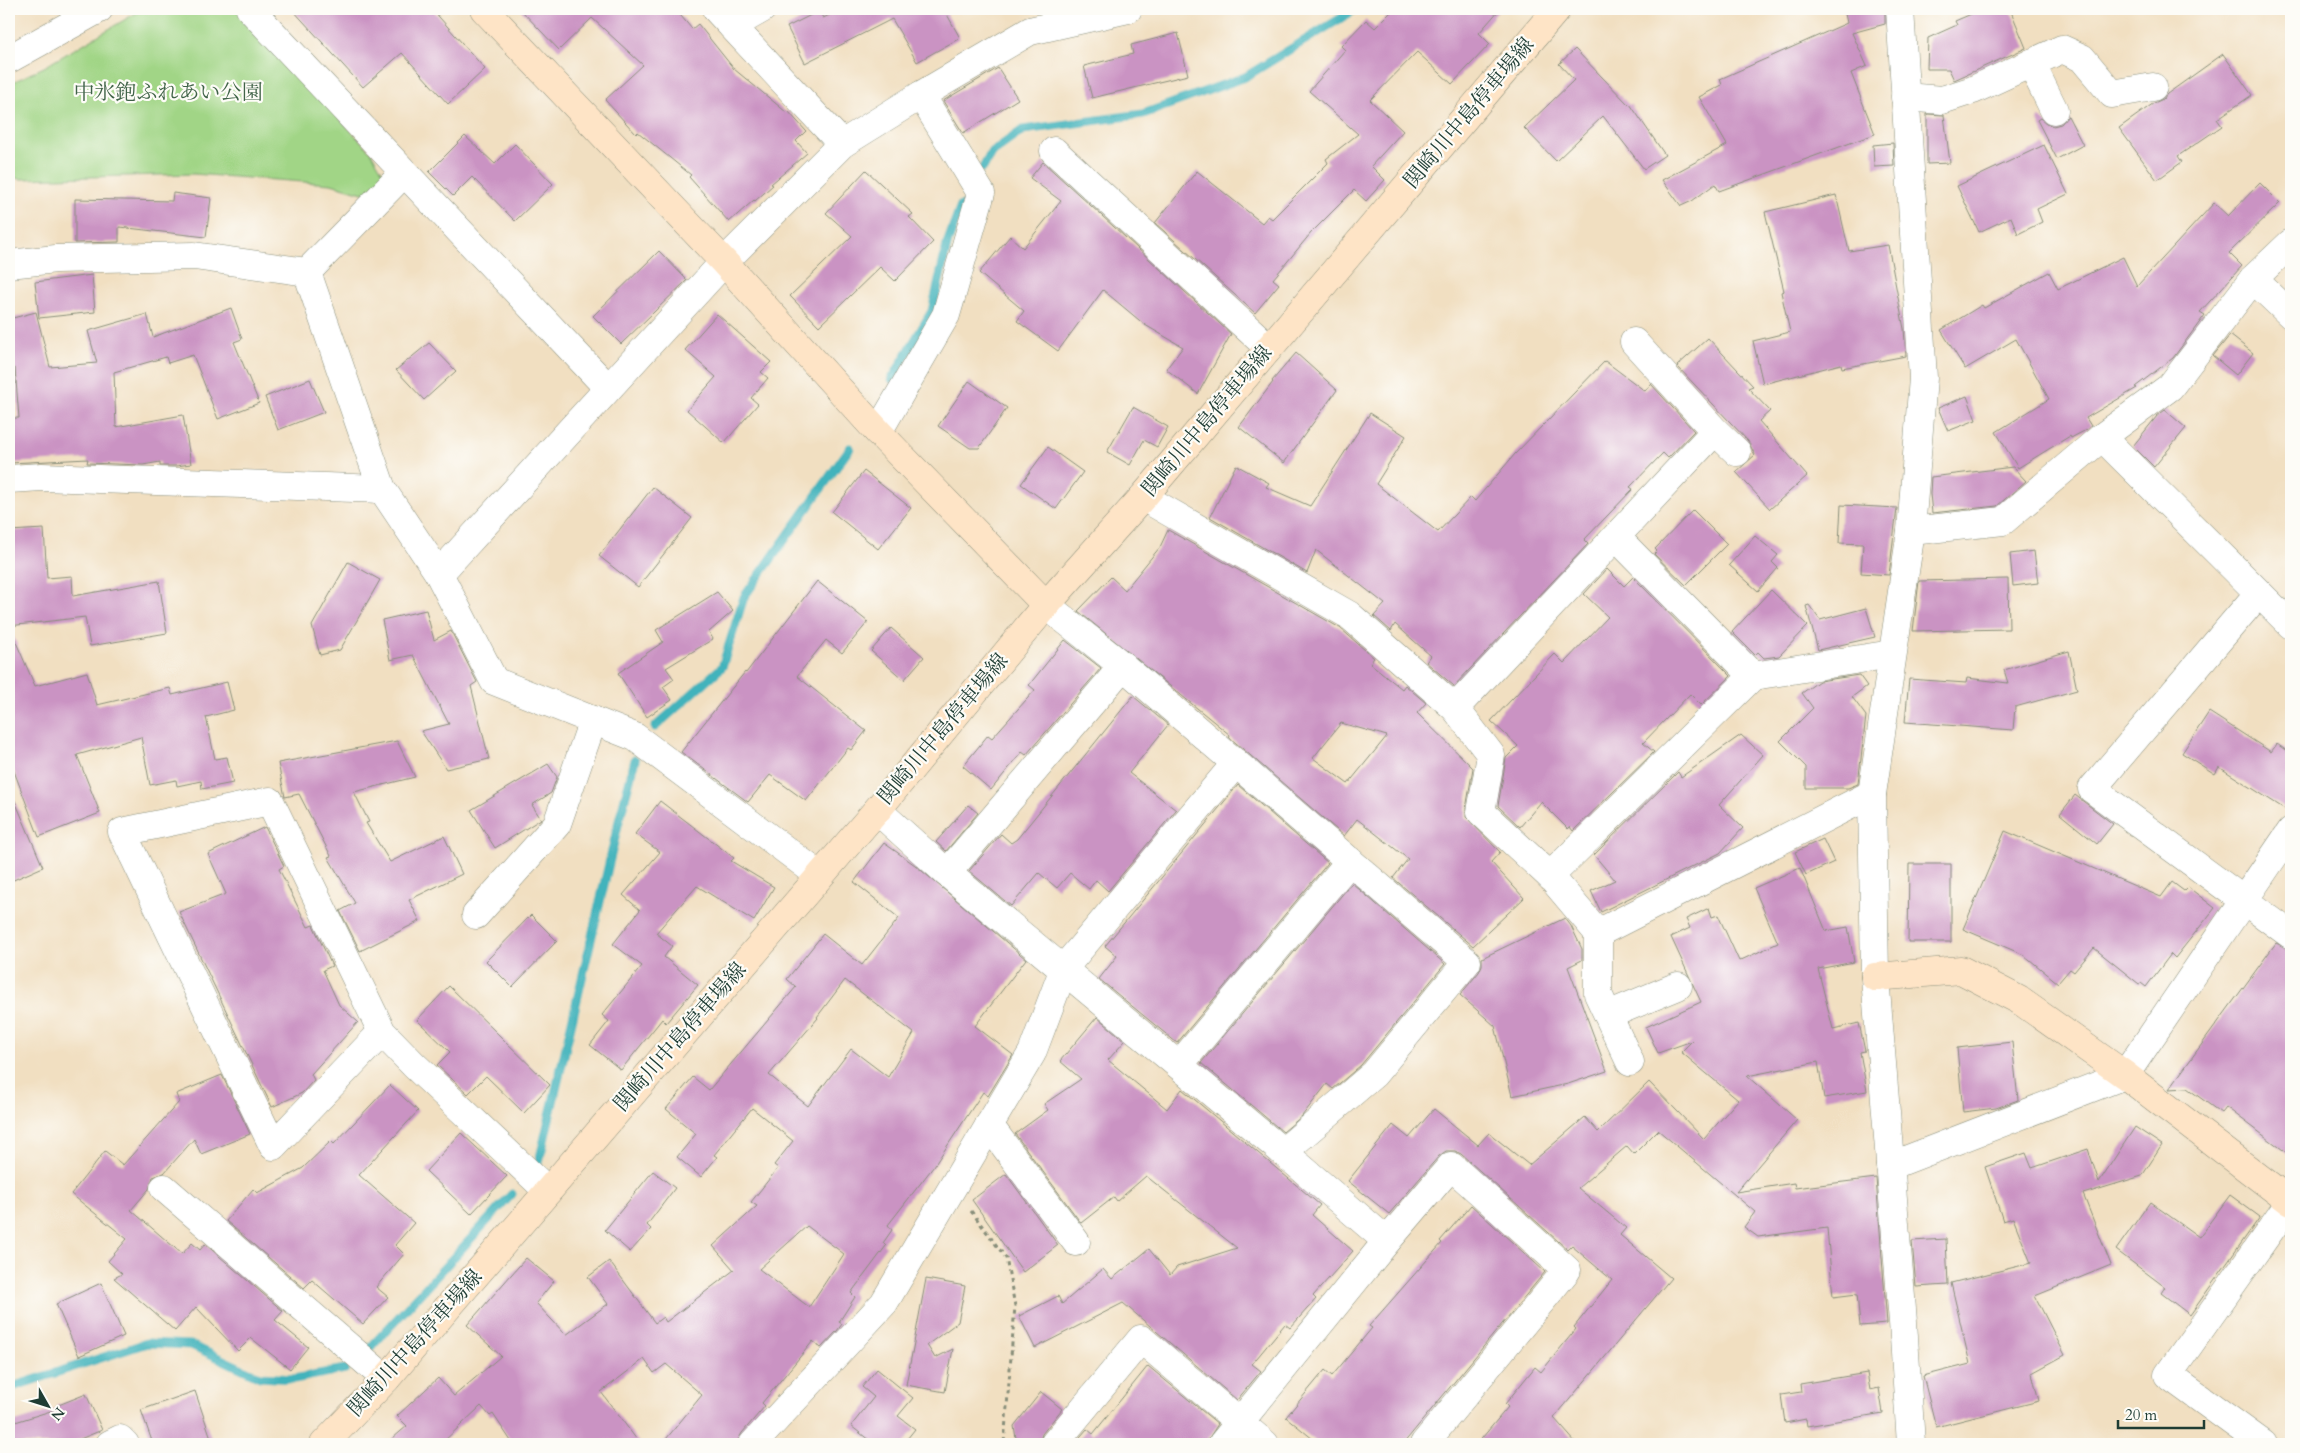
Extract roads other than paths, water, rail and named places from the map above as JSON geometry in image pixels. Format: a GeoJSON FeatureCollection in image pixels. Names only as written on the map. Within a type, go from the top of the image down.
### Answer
{"type":"FeatureCollection","features":[{"type":"Feature","properties":{"kind":"main road"},"geometry":{"type":"LineString","coordinates":[[484,9],[724,262],[878,432],[1046,605]]}},
{"type":"Feature","properties":{"kind":"main road","name":"関崎川中島停車場線"},"geometry":{"type":"LineString","coordinates":[[324,1444],[386,1379],[876,810],[1046,605],[1143,497],[1557,9]]}},
{"type":"Feature","properties":{"kind":"main road"},"geometry":{"type":"LineString","coordinates":[[1874,977],[1961,970],[2019,1000],[2125,1075],[2291,1201]]}},
{"type":"Feature","properties":{"kind":"street"},"geometry":{"type":"LineString","coordinates":[[9,59],[99,9]]}},
{"type":"Feature","properties":{"kind":"street"},"geometry":{"type":"LineString","coordinates":[[250,9],[608,388]]}},
{"type":"Feature","properties":{"kind":"street"},"geometry":{"type":"LineString","coordinates":[[724,17],[762,9]]}},
{"type":"Feature","properties":{"kind":"street"},"geometry":{"type":"LineString","coordinates":[[439,574],[724,262],[842,144],[1030,31],[1128,9]]}},
{"type":"Feature","properties":{"kind":"street"},"geometry":{"type":"LineString","coordinates":[[1900,9],[1924,378],[1911,531],[1872,794],[1874,977],[1911,1444]]}},
{"type":"Feature","properties":{"kind":"street"},"geometry":{"type":"LineString","coordinates":[[724,17],[842,144]]}},
{"type":"Feature","properties":{"kind":"street"},"geometry":{"type":"LineString","coordinates":[[1906,97],[1942,100],[1973,90],[2062,49],[2082,58],[2117,104],[2153,87]]}},
{"type":"Feature","properties":{"kind":"street"},"geometry":{"type":"LineString","coordinates":[[2032,63],[2054,110]]}},
{"type":"Feature","properties":{"kind":"street"},"geometry":{"type":"LineString","coordinates":[[878,432],[946,315],[981,194],[921,95]]}},
{"type":"Feature","properties":{"kind":"street"},"geometry":{"type":"LineString","coordinates":[[1054,151],[1269,348]]}},
{"type":"Feature","properties":{"kind":"street"},"geometry":{"type":"LineString","coordinates":[[307,272],[404,174]]}},
{"type":"Feature","properties":{"kind":"street"},"geometry":{"type":"LineString","coordinates":[[1911,531],[2003,521],[2102,438],[2170,387],[2254,279],[2291,243]]}},
{"type":"Feature","properties":{"kind":"street"},"geometry":{"type":"LineString","coordinates":[[9,264],[56,259],[194,256],[307,272]]}},
{"type":"Feature","properties":{"kind":"street"},"geometry":{"type":"LineString","coordinates":[[307,272],[382,489],[439,574],[494,681],[635,737],[819,875]]}},
{"type":"Feature","properties":{"kind":"street"},"geometry":{"type":"LineString","coordinates":[[2254,279],[2291,315]]}},
{"type":"Feature","properties":{"kind":"street"},"geometry":{"type":"LineString","coordinates":[[1634,342],[1715,431],[1737,452]]}},
{"type":"Feature","properties":{"kind":"street"},"geometry":{"type":"LineString","coordinates":[[1455,708],[1715,431]]}},
{"type":"Feature","properties":{"kind":"street"},"geometry":{"type":"LineString","coordinates":[[2102,438],[2291,625]]}},
{"type":"Feature","properties":{"kind":"street"},"geometry":{"type":"LineString","coordinates":[[9,479],[42,477],[382,489]]}},
{"type":"Feature","properties":{"kind":"street"},"geometry":{"type":"LineString","coordinates":[[1143,497],[1349,615],[1455,708],[1491,755],[1481,812],[1550,876],[1598,933],[1598,994],[1630,1062]]}},
{"type":"Feature","properties":{"kind":"street"},"geometry":{"type":"LineString","coordinates":[[1616,537],[1753,676]]}},
{"type":"Feature","properties":{"kind":"street"},"geometry":{"type":"LineString","coordinates":[[2258,594],[2092,789],[2242,901],[2291,935]]}},
{"type":"Feature","properties":{"kind":"street"},"geometry":{"type":"LineString","coordinates":[[1046,605],[1123,666],[1467,962],[1374,1074],[1283,1152]]}},
{"type":"Feature","properties":{"kind":"street"},"geometry":{"type":"LineString","coordinates":[[1550,876],[1753,676],[1892,654]]}},
{"type":"Feature","properties":{"kind":"street"},"geometry":{"type":"LineString","coordinates":[[947,873],[1123,666]]}},
{"type":"Feature","properties":{"kind":"street"},"geometry":{"type":"LineString","coordinates":[[476,915],[557,824],[593,720]]}},
{"type":"Feature","properties":{"kind":"street"},"geometry":{"type":"LineString","coordinates":[[753,1444],[884,1303],[1032,1053],[1064,968],[1236,763]]}},
{"type":"Feature","properties":{"kind":"street"},"geometry":{"type":"LineString","coordinates":[[1598,933],[1872,794]]}},
{"type":"Feature","properties":{"kind":"street"},"geometry":{"type":"LineString","coordinates":[[382,1032],[273,1146],[122,832],[270,801],[382,1032],[414,1065],[548,1191]]}},
{"type":"Feature","properties":{"kind":"street"},"geometry":{"type":"LineString","coordinates":[[876,810],[947,873],[1064,968],[1387,1241]]}},
{"type":"Feature","properties":{"kind":"street"},"geometry":{"type":"LineString","coordinates":[[1890,1166],[2125,1075],[2291,831]]}},
{"type":"Feature","properties":{"kind":"street"},"geometry":{"type":"LineString","coordinates":[[1179,1065],[1350,862]]}},
{"type":"Feature","properties":{"kind":"street"},"geometry":{"type":"LineString","coordinates":[[1608,1015],[1678,986]]}},
{"type":"Feature","properties":{"kind":"street"},"geometry":{"type":"LineString","coordinates":[[989,1125],[1076,1242]]}},
{"type":"Feature","properties":{"kind":"street"},"geometry":{"type":"LineString","coordinates":[[1222,1444],[1387,1241],[1452,1166],[1567,1270],[1424,1444]]}},
{"type":"Feature","properties":{"kind":"street"},"geometry":{"type":"LineString","coordinates":[[164,1188],[386,1379]]}},
{"type":"Feature","properties":{"kind":"street"},"geometry":{"type":"LineString","coordinates":[[2263,1444],[2168,1375],[2291,1201]]}},
{"type":"Feature","properties":{"kind":"street"},"geometry":{"type":"LineString","coordinates":[[1054,1444],[1141,1339],[1265,1444]]}},
{"type":"Feature","properties":{"kind":"street"},"geometry":{"type":"LineString","coordinates":[[110,1444],[120,1439],[125,1444]]}},
{"type":"Feature","properties":{"kind":"waterway"},"geometry":{"type":"LineString","coordinates":[[983,168],[991,153],[1023,130],[1143,114],[1245,77],[1356,9]]}},
{"type":"Feature","properties":{"kind":"waterway"},"geometry":{"type":"LineString","coordinates":[[892,379],[932,311],[948,241],[961,206]]}},
{"type":"Feature","properties":{"kind":"waterway"},"geometry":{"type":"LineString","coordinates":[[655,727],[722,667],[744,597],[850,448]]}},
{"type":"Feature","properties":{"kind":"waterway"},"geometry":{"type":"LineString","coordinates":[[539,1162],[635,760]]}},
{"type":"Feature","properties":{"kind":"waterway"},"geometry":{"type":"LineString","coordinates":[[372,1346],[512,1194]]}},
{"type":"Feature","properties":{"kind":"waterway"},"geometry":{"type":"LineString","coordinates":[[9,1388],[147,1343],[191,1345],[260,1377],[294,1379],[345,1369]]}},
{"type":"Feature","properties":{"kind":"park label","name":"中氷鉋ふれあい公園"},"geometry":{"type":"Point","coordinates":[168,92]}}]}
